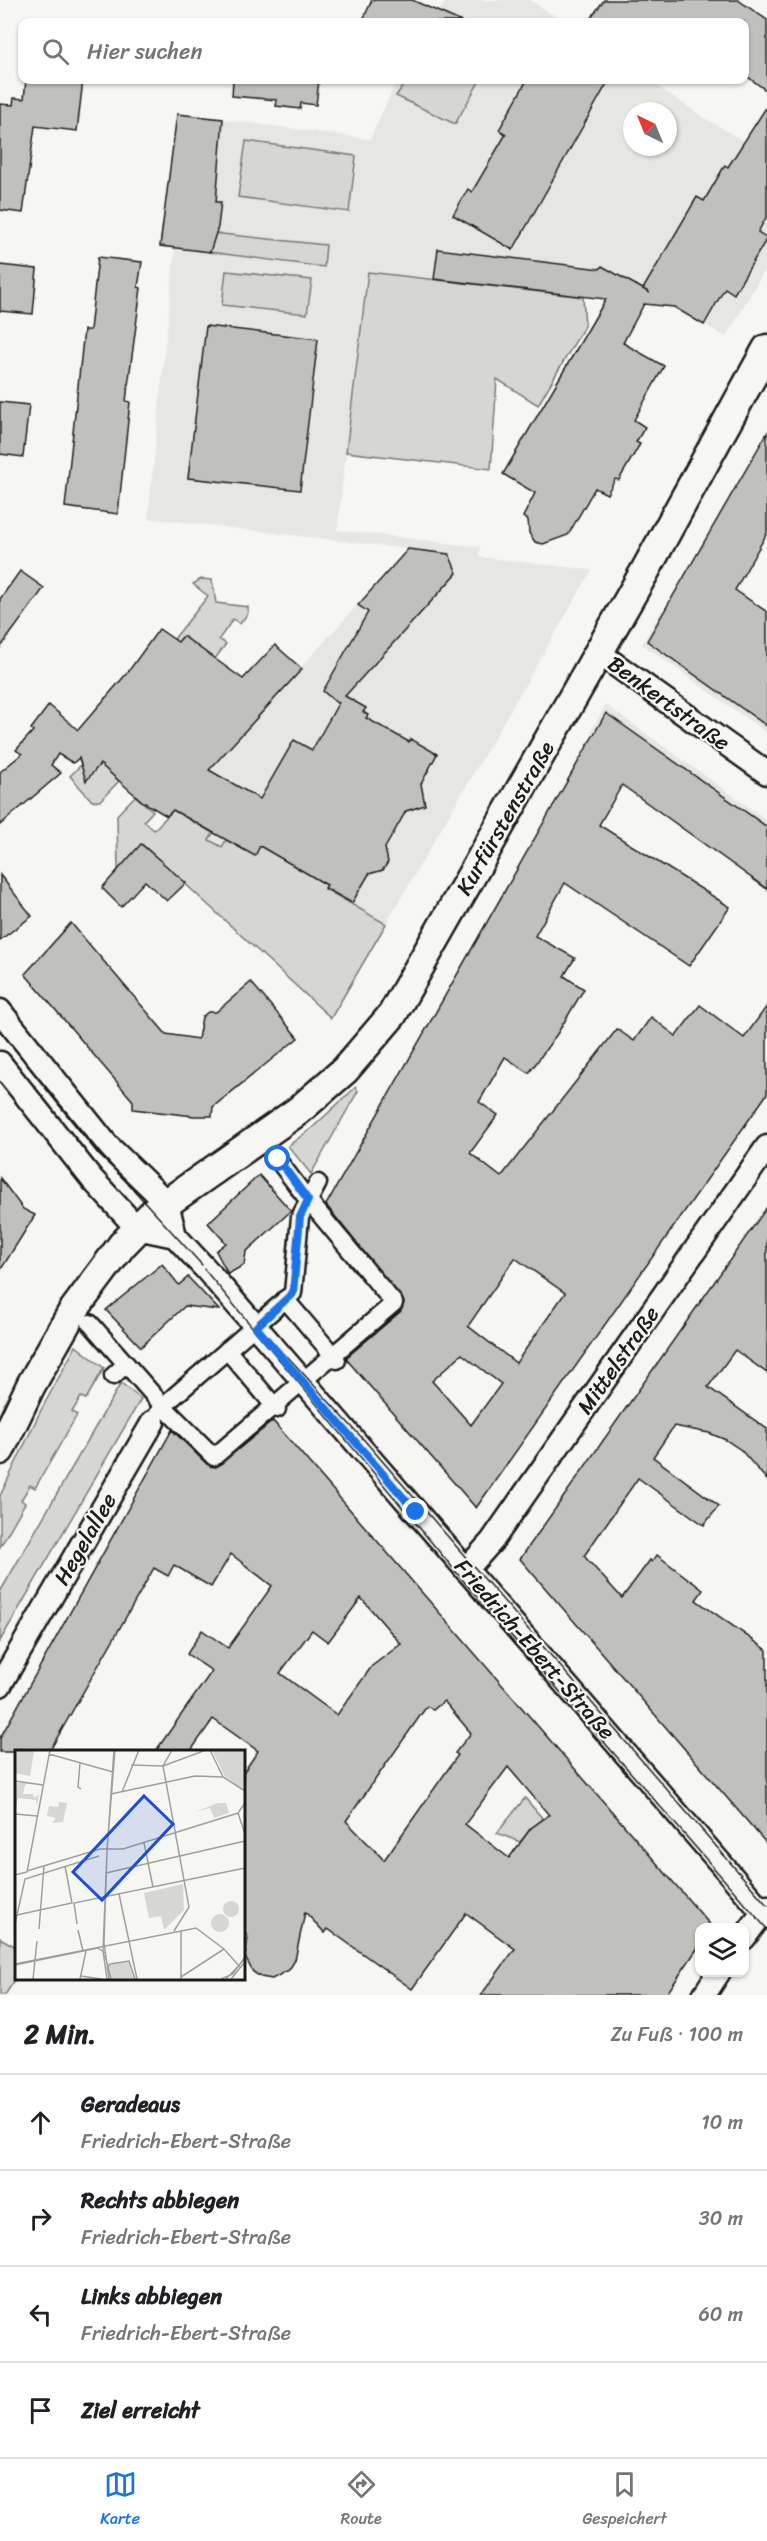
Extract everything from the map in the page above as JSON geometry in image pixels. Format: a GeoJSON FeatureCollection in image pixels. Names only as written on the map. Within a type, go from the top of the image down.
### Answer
{"type":"FeatureCollection","features":[{"type":"Feature","properties":{"kind":"street","name":"Kurfürstenstraße"},"geometry":{"type":"LineString","coordinates":[[153,1214],[298,1111],[345,1070],[392,1015],[599,653],[767,349]]}},
{"type":"Feature","properties":{"kind":"street","name":"Benkertstraße"},"geometry":{"type":"LineString","coordinates":[[599,653],[767,773]]}},
{"type":"Feature","properties":{"kind":"street"},"geometry":{"type":"LineString","coordinates":[[0,1011],[108,1146],[153,1214],[175,1236]]}},
{"type":"Feature","properties":{"kind":"street","name":"Friedrich-Ebert-Straße"},"geometry":{"type":"LineString","coordinates":[[0,1063],[92,1179],[153,1214],[203,1267],[766,1912]]}},
{"type":"Feature","properties":{"kind":"street","name":"Mittelstraße"},"geometry":{"type":"LineString","coordinates":[[466,1570],[492,1541],[767,1147]]}},
{"type":"Feature","properties":{"kind":"street"},"geometry":{"type":"LineString","coordinates":[[90,1323],[126,1364],[164,1417],[214,1457],[275,1407],[303,1380],[335,1358],[394,1304],[382,1284],[308,1200],[274,1155]]}},
{"type":"Feature","properties":{"kind":"street"},"geometry":{"type":"LineString","coordinates":[[164,1417],[227,1350],[293,1293],[300,1217],[318,1183]]}},
{"type":"Feature","properties":{"kind":"street"},"geometry":{"type":"LineString","coordinates":[[0,1450],[31,1385],[73,1311],[122,1245],[153,1214]]}},
{"type":"Feature","properties":{"kind":"street"},"geometry":{"type":"LineString","coordinates":[[285,1299],[335,1358]]}},
{"type":"Feature","properties":{"kind":"street"},"geometry":{"type":"LineString","coordinates":[[227,1350],[275,1407]]}},
{"type":"Feature","properties":{"kind":"street"},"geometry":{"type":"LineString","coordinates":[[113,1376],[126,1364]]}},
{"type":"Feature","properties":{"kind":"street","name":"Hegelallee"},"geometry":{"type":"LineString","coordinates":[[0,1685],[164,1417]]}},
{"type":"Feature","properties":{"kind":"street"},"geometry":{"type":"LineString","coordinates":[[749,1932],[766,1912]]}},
{"type":"Feature","properties":{"kind":"street"},"geometry":{"type":"LineString","coordinates":[[704,1995],[717,1977]]}},
{"type":"Feature","properties":{"kind":"shaded area"},"geometry":{"type":"Polygon","coordinates":[[[447,0],[530,0],[558,18],[434,18],[447,0]]]}},
{"type":"Feature","properties":{"kind":"shaded area"},"geometry":{"type":"Polygon","coordinates":[[[395,84],[654,84],[703,117],[767,155],[767,266],[726,337],[603,266],[585,299],[368,272],[337,530],[480,547],[479,557],[592,570],[331,1018],[189,885],[141,844],[408,549],[148,518],[175,249],[159,247],[176,113],[370,139],[395,84]]]}},
{"type":"Feature","properties":{"kind":"shaded area"},"geometry":{"type":"Polygon","coordinates":[[[404,84],[478,84],[455,124],[396,96],[404,84]]]}},
{"type":"Feature","properties":{"kind":"shaded area"},"geometry":{"type":"Polygon","coordinates":[[[246,141],[356,156],[349,212],[238,197],[246,141]]]}},
{"type":"Feature","properties":{"kind":"shaded area"},"geometry":{"type":"Polygon","coordinates":[[[212,233],[326,245],[324,267],[209,252],[212,233]]]}},
{"type":"Feature","properties":{"kind":"shaded area"},"geometry":{"type":"Polygon","coordinates":[[[226,271],[312,280],[307,314],[222,305],[226,271]]]}},
{"type":"Feature","properties":{"kind":"shaded area"},"geometry":{"type":"Polygon","coordinates":[[[368,272],[583,297],[585,325],[538,405],[497,379],[491,469],[346,452],[368,272]]]}},
{"type":"Feature","properties":{"kind":"shaded area"},"geometry":{"type":"Polygon","coordinates":[[[201,579],[212,580],[216,603],[248,607],[248,613],[240,624],[233,619],[219,639],[226,644],[215,659],[183,636],[178,643],[174,639],[208,596],[193,584],[201,579]]]}},
{"type":"Feature","properties":{"kind":"shaded area"},"geometry":{"type":"Polygon","coordinates":[[[662,610],[767,685],[767,733],[642,644],[662,610]]]}},
{"type":"Feature","properties":{"kind":"shaded area"},"geometry":{"type":"Polygon","coordinates":[[[606,705],[767,820],[767,856],[591,731],[606,705]]]}},
{"type":"Feature","properties":{"kind":"shaded area"},"geometry":{"type":"Polygon","coordinates":[[[100,764],[119,781],[100,801],[92,801],[70,776],[81,765],[91,774],[100,764]]]}},
{"type":"Feature","properties":{"kind":"shaded area"},"geometry":{"type":"Polygon","coordinates":[[[135,796],[153,811],[144,821],[154,830],[173,810],[213,833],[209,840],[222,847],[226,840],[244,850],[260,846],[327,885],[325,889],[386,924],[331,1018],[142,844],[118,871],[117,815],[135,796]]]}},
{"type":"Feature","properties":{"kind":"shaded area"},"geometry":{"type":"Polygon","coordinates":[[[356,1087],[358,1091],[311,1174],[288,1146],[312,1128],[356,1087]]]}},
{"type":"Feature","properties":{"kind":"shaded area"},"geometry":{"type":"Polygon","coordinates":[[[76,1346],[104,1368],[86,1399],[81,1397],[72,1412],[77,1415],[35,1488],[30,1485],[21,1500],[25,1503],[0,1547],[0,1496],[40,1412],[76,1346]]]}},
{"type":"Feature","properties":{"kind":"shaded area"},"geometry":{"type":"Polygon","coordinates":[[[121,1383],[141,1399],[0,1641],[0,1592],[121,1383]]]}},
{"type":"Feature","properties":{"kind":"shaded area"},"geometry":{"type":"Polygon","coordinates":[[[525,1798],[543,1819],[531,1828],[520,1842],[497,1833],[525,1798]]]}},
{"type":"Feature","properties":{"kind":"shaded area"},"geometry":{"type":"Polygon","coordinates":[[[0,1938],[15,1946],[15,1980],[5,1995],[0,1995],[0,1938]]]}},
{"type":"Feature","properties":{"kind":"building"},"geometry":{"type":"Polygon","coordinates":[[[372,0],[412,0],[453,18],[364,18],[372,0]]]}},
{"type":"Feature","properties":{"kind":"building"},"geometry":{"type":"Polygon","coordinates":[[[604,0],[738,0],[767,20],[767,91],[749,78],[749,18],[591,18],[604,0]]]}},
{"type":"Feature","properties":{"kind":"building"},"geometry":{"type":"Polygon","coordinates":[[[26,84],[83,84],[77,131],[35,126],[23,213],[0,210],[0,104],[13,105],[14,98],[24,99],[26,84]]]}},
{"type":"Feature","properties":{"kind":"building"},"geometry":{"type":"Polygon","coordinates":[[[233,84],[319,84],[316,105],[301,103],[300,109],[276,106],[277,100],[232,96],[233,84]]]}},
{"type":"Feature","properties":{"kind":"building"},"geometry":{"type":"Polygon","coordinates":[[[525,84],[607,84],[513,250],[453,215],[468,189],[472,192],[506,134],[499,130],[525,84]]]}},
{"type":"Feature","properties":{"kind":"building"},"geometry":{"type":"Polygon","coordinates":[[[767,106],[767,216],[758,232],[767,238],[734,294],[725,288],[704,325],[674,307],[644,304],[623,343],[664,366],[634,420],[645,427],[636,442],[640,444],[619,480],[615,479],[607,494],[595,488],[568,535],[543,544],[535,542],[529,533],[528,520],[523,517],[535,493],[503,474],[606,299],[434,279],[438,249],[600,269],[602,266],[650,293],[643,289],[697,197],[704,201],[725,165],[728,167],[767,106]]]}},
{"type":"Feature","properties":{"kind":"building"},"geometry":{"type":"Polygon","coordinates":[[[177,114],[223,119],[216,202],[221,202],[218,227],[210,252],[160,246],[177,114]]]}},
{"type":"Feature","properties":{"kind":"building"},"geometry":{"type":"Polygon","coordinates":[[[98,257],[142,262],[138,287],[141,288],[126,401],[130,402],[118,514],[65,507],[84,330],[90,330],[98,257]]]}},
{"type":"Feature","properties":{"kind":"building"},"geometry":{"type":"Polygon","coordinates":[[[0,265],[37,269],[33,314],[0,311],[0,265]]]}},
{"type":"Feature","properties":{"kind":"building"},"geometry":{"type":"Polygon","coordinates":[[[206,326],[318,339],[300,490],[188,478],[206,326]]]}},
{"type":"Feature","properties":{"kind":"building"},"geometry":{"type":"Polygon","coordinates":[[[0,402],[29,405],[23,457],[0,454],[0,402]]]}},
{"type":"Feature","properties":{"kind":"building"},"geometry":{"type":"Polygon","coordinates":[[[767,433],[767,533],[735,590],[767,612],[767,726],[647,641],[767,433]]]}},
{"type":"Feature","properties":{"kind":"building"},"geometry":{"type":"Polygon","coordinates":[[[408,549],[449,554],[457,573],[345,696],[366,708],[363,712],[368,715],[366,718],[409,742],[411,739],[437,754],[421,784],[425,805],[406,811],[385,848],[388,862],[383,870],[369,874],[352,903],[325,888],[327,885],[260,846],[255,856],[173,810],[167,816],[143,802],[100,764],[86,781],[79,758],[73,763],[58,754],[51,765],[61,773],[0,825],[0,772],[22,754],[16,750],[33,731],[31,729],[49,705],[78,730],[128,672],[159,629],[178,642],[183,636],[243,679],[275,645],[302,669],[209,770],[260,799],[294,740],[312,750],[338,704],[323,691],[368,612],[358,605],[408,549]]]}},
{"type":"Feature","properties":{"kind":"building"},"geometry":{"type":"Polygon","coordinates":[[[20,571],[44,588],[0,648],[0,599],[20,571]]]}},
{"type":"Feature","properties":{"kind":"building"},"geometry":{"type":"Polygon","coordinates":[[[606,713],[767,827],[767,889],[622,785],[599,825],[730,907],[689,966],[565,883],[535,936],[575,958],[564,976],[584,989],[557,1034],[529,1073],[505,1057],[479,1102],[498,1115],[470,1153],[501,1177],[617,1029],[634,1041],[651,1017],[676,1036],[700,1005],[744,1038],[767,1006],[767,1094],[476,1508],[347,1360],[347,1357],[401,1311],[404,1302],[326,1205],[606,713]],[[515,1258],[468,1326],[516,1363],[565,1293],[515,1258]],[[462,1354],[432,1381],[471,1425],[501,1384],[462,1354]]]}},
{"type":"Feature","properties":{"kind":"building"},"geometry":{"type":"Polygon","coordinates":[[[141,844],[186,883],[167,901],[145,881],[121,907],[102,888],[141,844]]]}},
{"type":"Feature","properties":{"kind":"building"},"geometry":{"type":"Polygon","coordinates":[[[0,875],[32,916],[0,940],[0,875]]]}},
{"type":"Feature","properties":{"kind":"building"},"geometry":{"type":"Polygon","coordinates":[[[71,923],[166,1034],[198,1039],[202,1017],[208,1012],[216,1012],[251,982],[298,1038],[213,1107],[212,1116],[133,1109],[133,1101],[25,974],[71,923]]]}},
{"type":"Feature","properties":{"kind":"building"},"geometry":{"type":"Polygon","coordinates":[[[259,1175],[291,1211],[246,1252],[244,1265],[228,1274],[216,1251],[226,1243],[208,1223],[259,1175]]]}},
{"type":"Feature","properties":{"kind":"building"},"geometry":{"type":"Polygon","coordinates":[[[0,1178],[23,1209],[35,1215],[0,1271],[0,1178]]]}},
{"type":"Feature","properties":{"kind":"building"},"geometry":{"type":"Polygon","coordinates":[[[767,1207],[767,1373],[735,1350],[708,1387],[767,1429],[767,1480],[741,1450],[726,1440],[709,1433],[674,1426],[653,1457],[719,1506],[704,1525],[638,1478],[584,1556],[622,1598],[650,1560],[652,1562],[657,1555],[703,1590],[696,1600],[767,1650],[767,1844],[520,1559],[767,1207]]]}},
{"type":"Feature","properties":{"kind":"building"},"geometry":{"type":"Polygon","coordinates":[[[162,1264],[179,1285],[188,1277],[219,1310],[185,1306],[141,1347],[106,1310],[162,1264]]]}},
{"type":"Feature","properties":{"kind":"building"},"geometry":{"type":"Polygon","coordinates":[[[273,1421],[709,1923],[695,1923],[695,1952],[666,1995],[481,1995],[515,1949],[466,1913],[412,1989],[328,1929],[325,1933],[305,1912],[295,1960],[289,1970],[272,1979],[261,1977],[253,1972],[245,1957],[248,1937],[244,1932],[244,1772],[258,1751],[213,1719],[191,1750],[156,1750],[212,1671],[187,1654],[202,1630],[228,1648],[272,1586],[231,1554],[211,1587],[174,1565],[168,1576],[154,1568],[50,1750],[0,1752],[0,1738],[172,1430],[207,1464],[216,1467],[273,1421]],[[361,1598],[328,1642],[312,1630],[280,1673],[337,1715],[372,1666],[401,1644],[361,1598]],[[444,1701],[433,1710],[427,1706],[346,1821],[384,1860],[458,1755],[455,1753],[471,1733],[444,1701]],[[508,1767],[465,1824],[509,1858],[531,1828],[549,1815],[508,1767]]]}},
{"type":"Feature","properties":{"kind":"tram line"},"geometry":{"type":"LineString","coordinates":[[0,1031],[101,1154],[202,1265]]}},
{"type":"Feature","properties":{"kind":"tram line"},"geometry":{"type":"LineString","coordinates":[[204,1269],[467,1585],[767,1929]]}},
{"type":"Feature","properties":{"kind":"tram line"},"geometry":{"type":"LineString","coordinates":[[287,1356],[365,1441],[767,1905]]}},
{"type":"Feature","properties":{"kind":"route"},"geometry":{"type":"LineString","coordinates":[[278,1159],[308,1200],[300,1217],[293,1293],[256,1327],[416,1512]]}}]}
